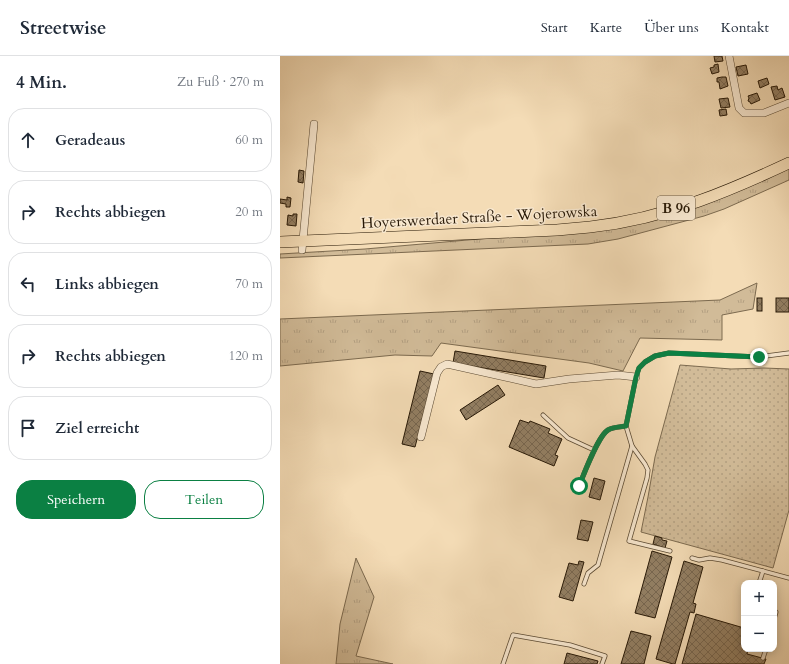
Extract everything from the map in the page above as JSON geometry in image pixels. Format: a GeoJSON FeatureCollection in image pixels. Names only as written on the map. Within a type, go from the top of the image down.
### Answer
{"type":"FeatureCollection","features":[{"type":"Feature","properties":{"kind":"main road","name":"Hoyerswerdaer Straße - Wojerowska"},"geometry":{"type":"LineString","coordinates":[[280,242],[302,246],[591,227],[627,221],[665,212],[740,186],[789,163]]}},
{"type":"Feature","properties":{"kind":"street"},"geometry":{"type":"LineString","coordinates":[[729,56],[739,108],[744,113],[764,113],[789,103]]}},
{"type":"Feature","properties":{"kind":"street"},"geometry":{"type":"LineString","coordinates":[[302,246],[314,124]]}},
{"type":"Feature","properties":{"kind":"street"},"geometry":{"type":"LineString","coordinates":[[421,437],[437,373],[441,367],[447,364],[536,384],[568,379],[618,375],[636,377]]}},
{"type":"Feature","properties":{"kind":"lane"},"geometry":{"type":"LineString","coordinates":[[670,552],[629,541],[648,470],[632,446],[626,426],[639,368],[655,356],[669,353],[759,357],[789,353]]}},
{"type":"Feature","properties":{"kind":"lane"},"geometry":{"type":"LineString","coordinates":[[543,415],[568,438],[594,450]]}},
{"type":"Feature","properties":{"kind":"lane"},"geometry":{"type":"LineString","coordinates":[[579,486],[594,450],[604,432],[610,428],[626,426]]}},
{"type":"Feature","properties":{"kind":"lane"},"geometry":{"type":"LineString","coordinates":[[584,584],[588,573],[598,565],[632,446]]}},
{"type":"Feature","properties":{"kind":"lane"},"geometry":{"type":"LineString","coordinates":[[692,558],[699,560],[710,558],[722,560],[789,578]]}},
{"type":"Feature","properties":{"kind":"lane"},"geometry":{"type":"LineString","coordinates":[[760,580],[763,571]]}},
{"type":"Feature","properties":{"kind":"lane"},"geometry":{"type":"LineString","coordinates":[[503,664],[513,635],[570,645],[605,656],[602,664]]}},
{"type":"Feature","properties":{"kind":"lane"},"geometry":{"type":"LineString","coordinates":[[764,658],[765,652]]}},
{"type":"Feature","properties":{"kind":"green space"},"geometry":{"type":"Polygon","coordinates":[[[789,167],[789,180],[724,209],[704,216],[618,239],[588,244],[280,258],[280,254],[365,249],[587,231],[789,167]]]}},
{"type":"Feature","properties":{"kind":"green space"},"geometry":{"type":"Polygon","coordinates":[[[757,283],[753,309],[722,315],[722,340],[640,338],[623,371],[589,363],[441,343],[432,356],[395,355],[280,366],[280,319],[720,300],[757,283]]]}},
{"type":"Feature","properties":{"kind":"green space"},"geometry":{"type":"Polygon","coordinates":[[[680,365],[731,369],[789,369],[789,510],[773,568],[641,532],[655,457],[680,365]]]}},
{"type":"Feature","properties":{"kind":"green space"},"geometry":{"type":"Polygon","coordinates":[[[356,558],[374,597],[356,656],[393,664],[336,664],[340,624],[356,558]]]}},
{"type":"Feature","properties":{"kind":"building"},"geometry":{"type":"Polygon","coordinates":[[[714,56],[722,56],[723,61],[715,62],[714,56]]]}},
{"type":"Feature","properties":{"kind":"building"},"geometry":{"type":"Polygon","coordinates":[[[718,64],[719,72],[712,74],[710,68],[718,64]]]}},
{"type":"Feature","properties":{"kind":"building"},"geometry":{"type":"Polygon","coordinates":[[[746,65],[748,74],[738,76],[736,67],[746,65]]]}},
{"type":"Feature","properties":{"kind":"building"},"geometry":{"type":"Polygon","coordinates":[[[726,77],[728,86],[720,89],[717,78],[726,77]]]}},
{"type":"Feature","properties":{"kind":"building"},"geometry":{"type":"Polygon","coordinates":[[[767,78],[769,84],[760,88],[758,81],[767,78]]]}},
{"type":"Feature","properties":{"kind":"building"},"geometry":{"type":"Polygon","coordinates":[[[777,86],[778,90],[782,88],[785,97],[775,100],[771,87],[777,86]]]}},
{"type":"Feature","properties":{"kind":"building"},"geometry":{"type":"Polygon","coordinates":[[[757,93],[760,100],[751,104],[748,101],[748,96],[757,93]]]}},
{"type":"Feature","properties":{"kind":"building"},"geometry":{"type":"Polygon","coordinates":[[[728,98],[730,107],[721,108],[719,99],[728,98]]]}},
{"type":"Feature","properties":{"kind":"building"},"geometry":{"type":"Polygon","coordinates":[[[726,109],[727,115],[720,116],[719,110],[726,109]]]}},
{"type":"Feature","properties":{"kind":"building"},"geometry":{"type":"Polygon","coordinates":[[[299,170],[304,171],[303,183],[298,182],[299,170]]]}},
{"type":"Feature","properties":{"kind":"building"},"geometry":{"type":"Polygon","coordinates":[[[287,197],[291,198],[290,207],[286,207],[286,204],[280,203],[280,199],[287,200],[287,197]]]}},
{"type":"Feature","properties":{"kind":"building"},"geometry":{"type":"Polygon","coordinates":[[[293,214],[297,214],[296,226],[287,225],[288,215],[293,216],[293,214]]]}},
{"type":"Feature","properties":{"kind":"building"},"geometry":{"type":"Polygon","coordinates":[[[757,298],[762,298],[762,311],[757,311],[757,298]]]}},
{"type":"Feature","properties":{"kind":"building"},"geometry":{"type":"Polygon","coordinates":[[[776,298],[789,298],[789,312],[776,312],[776,298]]]}},
{"type":"Feature","properties":{"kind":"building"},"geometry":{"type":"Polygon","coordinates":[[[455,351],[546,366],[544,378],[453,363],[455,351]]]}},
{"type":"Feature","properties":{"kind":"building"},"geometry":{"type":"Polygon","coordinates":[[[420,371],[434,374],[415,447],[402,444],[420,371]]]}},
{"type":"Feature","properties":{"kind":"building"},"geometry":{"type":"Polygon","coordinates":[[[498,385],[505,395],[466,420],[460,410],[498,385]]]}},
{"type":"Feature","properties":{"kind":"building"},"geometry":{"type":"Polygon","coordinates":[[[520,420],[529,423],[530,421],[550,429],[548,433],[562,439],[555,455],[558,456],[554,466],[509,447],[520,420]]]}},
{"type":"Feature","properties":{"kind":"building"},"geometry":{"type":"Polygon","coordinates":[[[594,478],[605,481],[600,500],[589,497],[594,478]]]}},
{"type":"Feature","properties":{"kind":"building"},"geometry":{"type":"Polygon","coordinates":[[[581,520],[593,522],[588,541],[577,539],[581,520]]]}},
{"type":"Feature","properties":{"kind":"building"},"geometry":{"type":"Polygon","coordinates":[[[655,536],[667,541],[665,548],[653,544],[655,536]]]}},
{"type":"Feature","properties":{"kind":"building"},"geometry":{"type":"Polygon","coordinates":[[[652,551],[672,557],[655,618],[635,613],[652,551]]]}},
{"type":"Feature","properties":{"kind":"building"},"geometry":{"type":"Polygon","coordinates":[[[579,561],[584,562],[573,601],[559,597],[569,563],[578,565],[579,561]]]}},
{"type":"Feature","properties":{"kind":"building"},"geometry":{"type":"Polygon","coordinates":[[[684,561],[703,567],[693,603],[696,604],[694,613],[690,612],[675,664],[673,664],[656,659],[684,561]]]}},
{"type":"Feature","properties":{"kind":"building"},"geometry":{"type":"Polygon","coordinates":[[[696,614],[741,627],[741,652],[747,652],[747,654],[766,659],[764,664],[682,664],[696,614]]]}},
{"type":"Feature","properties":{"kind":"building"},"geometry":{"type":"Polygon","coordinates":[[[631,631],[651,636],[644,664],[621,664],[631,631]]]}},
{"type":"Feature","properties":{"kind":"building"},"geometry":{"type":"Polygon","coordinates":[[[567,653],[598,661],[597,664],[564,664],[567,653]]]}},
{"type":"Feature","properties":{"kind":"route"},"geometry":{"type":"LineString","coordinates":[[579,486],[594,450],[604,432],[610,428],[626,426],[636,377],[639,368],[645,362],[655,356],[669,353],[759,357]]}}]}
